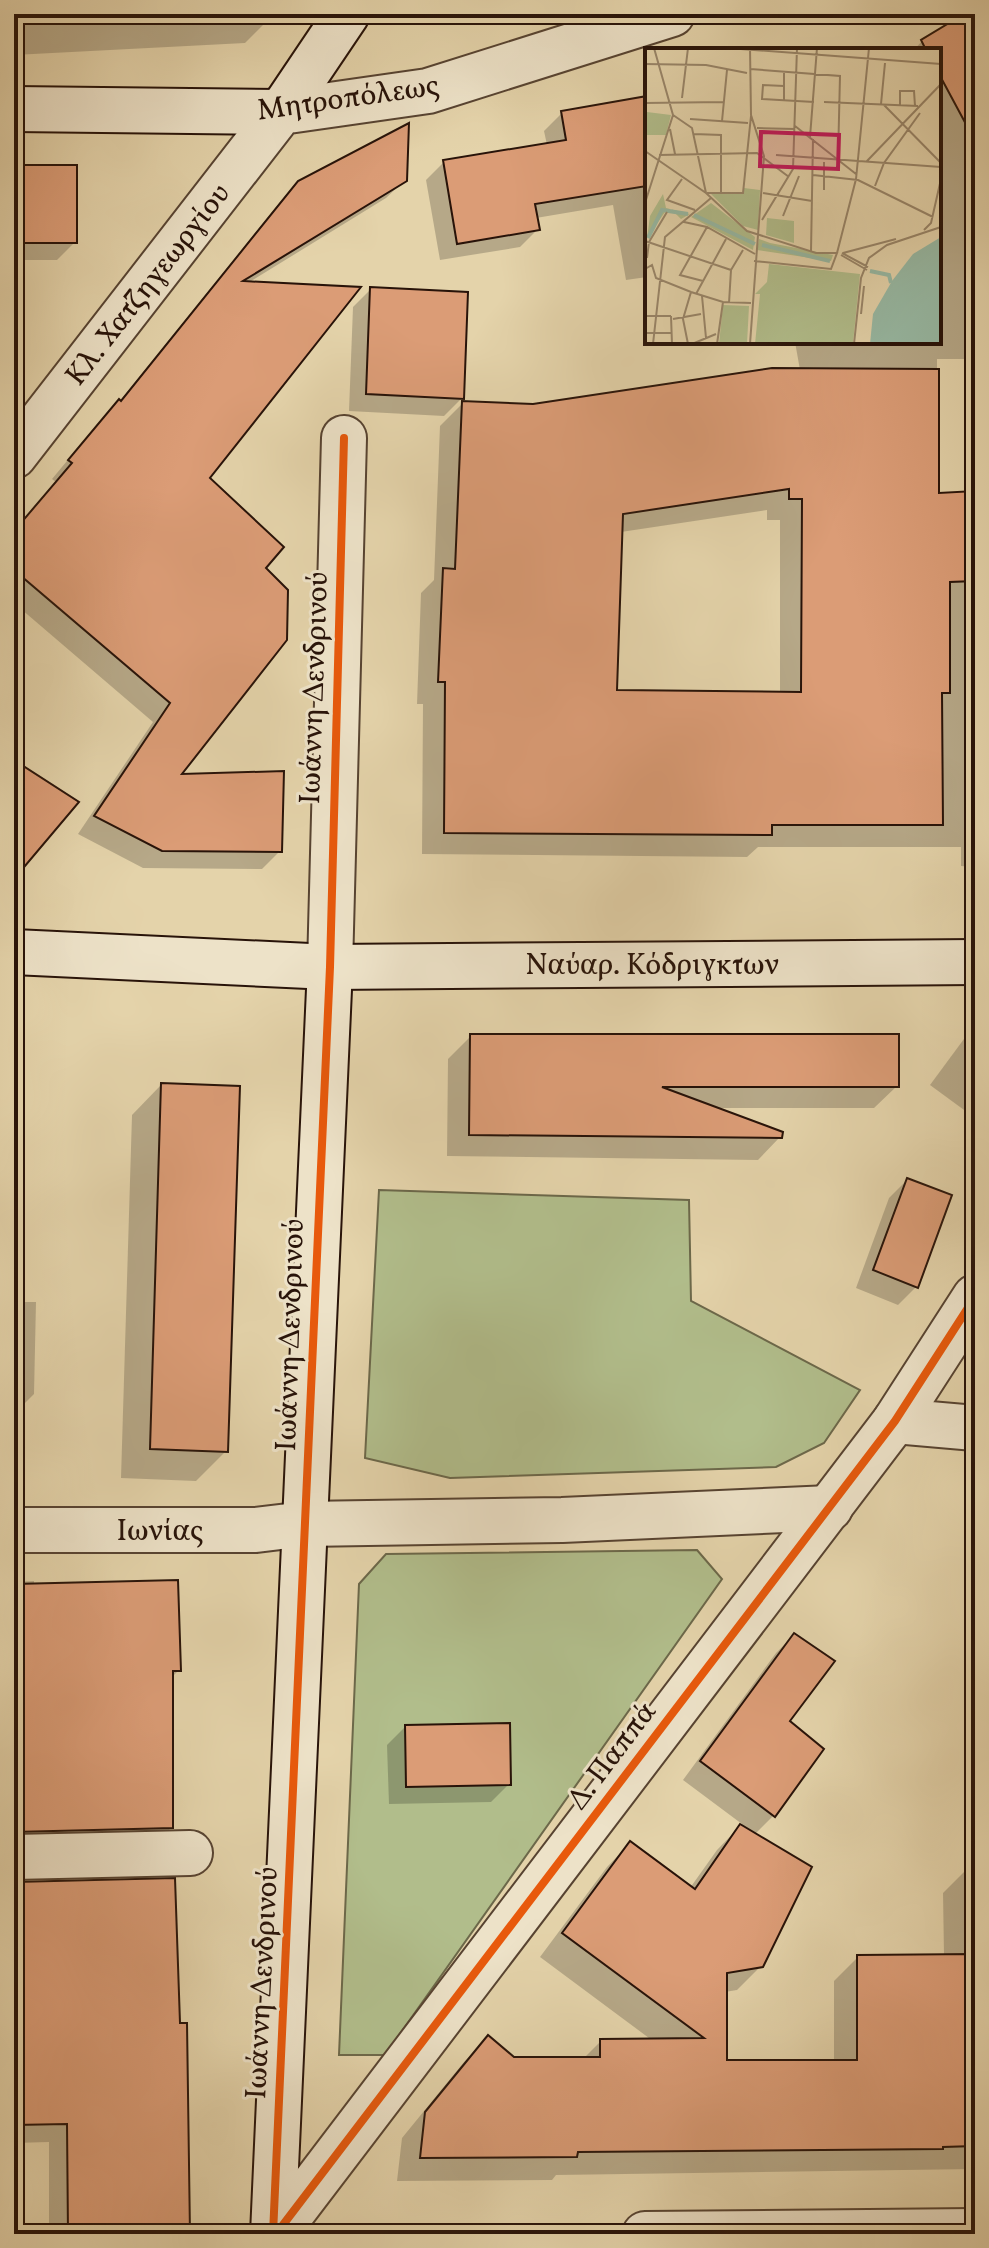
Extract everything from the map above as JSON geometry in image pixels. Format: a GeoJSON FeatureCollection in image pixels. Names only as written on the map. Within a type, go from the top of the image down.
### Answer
{"type":"FeatureCollection","features":[{"type":"Feature","properties":{"kind":"street"},"geometry":{"type":"LineString","coordinates":[[281,112],[347,14]]}},
{"type":"Feature","properties":{"kind":"street","name":"Μητροπόλεως"},"geometry":{"type":"LineString","coordinates":[[14,109],[281,112],[428,91],[672,14]]}},
{"type":"Feature","properties":{"kind":"street","name":"Κλ. Χατζηγεωργίου"},"geometry":{"type":"LineString","coordinates":[[14,456],[281,112]]}},
{"type":"Feature","properties":{"kind":"street","name":"Ιωάννη Δενδρινού"},"geometry":{"type":"LineString","coordinates":[[274,2234],[330,967],[344,438]]}},
{"type":"Feature","properties":{"kind":"street","name":"Ναύαρ. Κόδριγκτων"},"geometry":{"type":"LineString","coordinates":[[14,952],[330,967],[975,962]]}},
{"type":"Feature","properties":{"kind":"street","name":"Δ. Παππά"},"geometry":{"type":"LineString","coordinates":[[274,2234],[830,1508],[895,1421],[975,1297]]}},
{"type":"Feature","properties":{"kind":"street"},"geometry":{"type":"LineString","coordinates":[[895,1421],[975,1428]]}},
{"type":"Feature","properties":{"kind":"street","name":"Ιωνίας"},"geometry":{"type":"LineString","coordinates":[[14,1530],[256,1530],[305,1524],[562,1520],[830,1508]]}},
{"type":"Feature","properties":{"kind":"street"},"geometry":{"type":"LineString","coordinates":[[14,1857],[190,1853]]}},
{"type":"Feature","properties":{"kind":"street"},"geometry":{"type":"LineString","coordinates":[[645,2234],[975,2231]]}},
{"type":"Feature","properties":{"kind":"green space"},"geometry":{"type":"Polygon","coordinates":[[[379,1190],[689,1200],[691,1301],[860,1390],[824,1443],[776,1467],[450,1478],[365,1458],[379,1190]]]}},
{"type":"Feature","properties":{"kind":"green space"},"geometry":{"type":"Polygon","coordinates":[[[697,1550],[722,1579],[385,2055],[339,2055],[359,1584],[386,1554],[697,1550]]]}},
{"type":"Feature","properties":{"kind":"building"},"geometry":{"type":"Polygon","coordinates":[[[964,14],[975,14],[975,141],[941,78],[941,48],[925,48],[921,40],[964,14]]]}},
{"type":"Feature","properties":{"kind":"building"},"geometry":{"type":"Polygon","coordinates":[[[645,96],[645,186],[535,204],[540,230],[457,244],[443,160],[566,140],[561,111],[645,96]]]}},
{"type":"Feature","properties":{"kind":"building"},"geometry":{"type":"Polygon","coordinates":[[[409,123],[407,181],[243,281],[361,287],[210,478],[284,547],[266,568],[288,590],[287,640],[182,774],[284,771],[282,852],[162,851],[94,816],[170,703],[14,570],[14,531],[72,463],[68,460],[119,399],[121,401],[298,181],[409,123]]]}},
{"type":"Feature","properties":{"kind":"building"},"geometry":{"type":"Polygon","coordinates":[[[14,165],[77,165],[77,243],[14,243],[14,165]]]}},
{"type":"Feature","properties":{"kind":"building"},"geometry":{"type":"Polygon","coordinates":[[[370,287],[468,292],[464,399],[366,394],[370,287]]]}},
{"type":"Feature","properties":{"kind":"building"},"geometry":{"type":"Polygon","coordinates":[[[772,368],[939,369],[939,493],[975,491],[975,581],[950,582],[950,693],[942,693],[943,825],[772,825],[772,835],[444,833],[445,682],[438,682],[443,568],[455,569],[462,401],[533,404],[772,368]],[[789,489],[623,514],[617,690],[801,692],[802,499],[789,499],[789,489]]]}},
{"type":"Feature","properties":{"kind":"building"},"geometry":{"type":"Polygon","coordinates":[[[14,760],[79,802],[14,879],[14,760]]]}},
{"type":"Feature","properties":{"kind":"building"},"geometry":{"type":"Polygon","coordinates":[[[470,1034],[899,1034],[899,1087],[662,1087],[783,1132],[782,1138],[469,1135],[470,1034]]]}},
{"type":"Feature","properties":{"kind":"building"},"geometry":{"type":"Polygon","coordinates":[[[161,1083],[240,1086],[228,1452],[150,1449],[161,1083]]]}},
{"type":"Feature","properties":{"kind":"building"},"geometry":{"type":"Polygon","coordinates":[[[907,1178],[952,1195],[918,1288],[873,1270],[907,1178]]]}},
{"type":"Feature","properties":{"kind":"building"},"geometry":{"type":"Polygon","coordinates":[[[178,1580],[181,1671],[173,1671],[173,1828],[14,1832],[14,1584],[178,1580]]]}},
{"type":"Feature","properties":{"kind":"building"},"geometry":{"type":"Polygon","coordinates":[[[794,1633],[835,1661],[790,1721],[824,1749],[775,1817],[700,1761],[794,1633]]]}},
{"type":"Feature","properties":{"kind":"building"},"geometry":{"type":"Polygon","coordinates":[[[510,1723],[511,1785],[406,1787],[405,1725],[510,1723]]]}},
{"type":"Feature","properties":{"kind":"building"},"geometry":{"type":"Polygon","coordinates":[[[740,1824],[812,1867],[763,1967],[727,1973],[727,2060],[857,2060],[857,1955],[975,1954],[975,2146],[943,2149],[578,2152],[577,2157],[420,2158],[425,2112],[488,2035],[514,2057],[600,2057],[600,2039],[704,2038],[562,1933],[630,1841],[695,1889],[740,1824]]]}},
{"type":"Feature","properties":{"kind":"building"},"geometry":{"type":"Polygon","coordinates":[[[175,1878],[180,2023],[187,2023],[190,2234],[68,2234],[67,2124],[14,2125],[14,1882],[175,1878]]]}},
{"type":"Feature","properties":{"kind":"cycle path"},"geometry":{"type":"LineString","coordinates":[[273,2234],[330,967],[344,438]]}},
{"type":"Feature","properties":{"kind":"cycle path"},"geometry":{"type":"LineString","coordinates":[[276,2234],[895,1421],[975,1297]]}}]}
